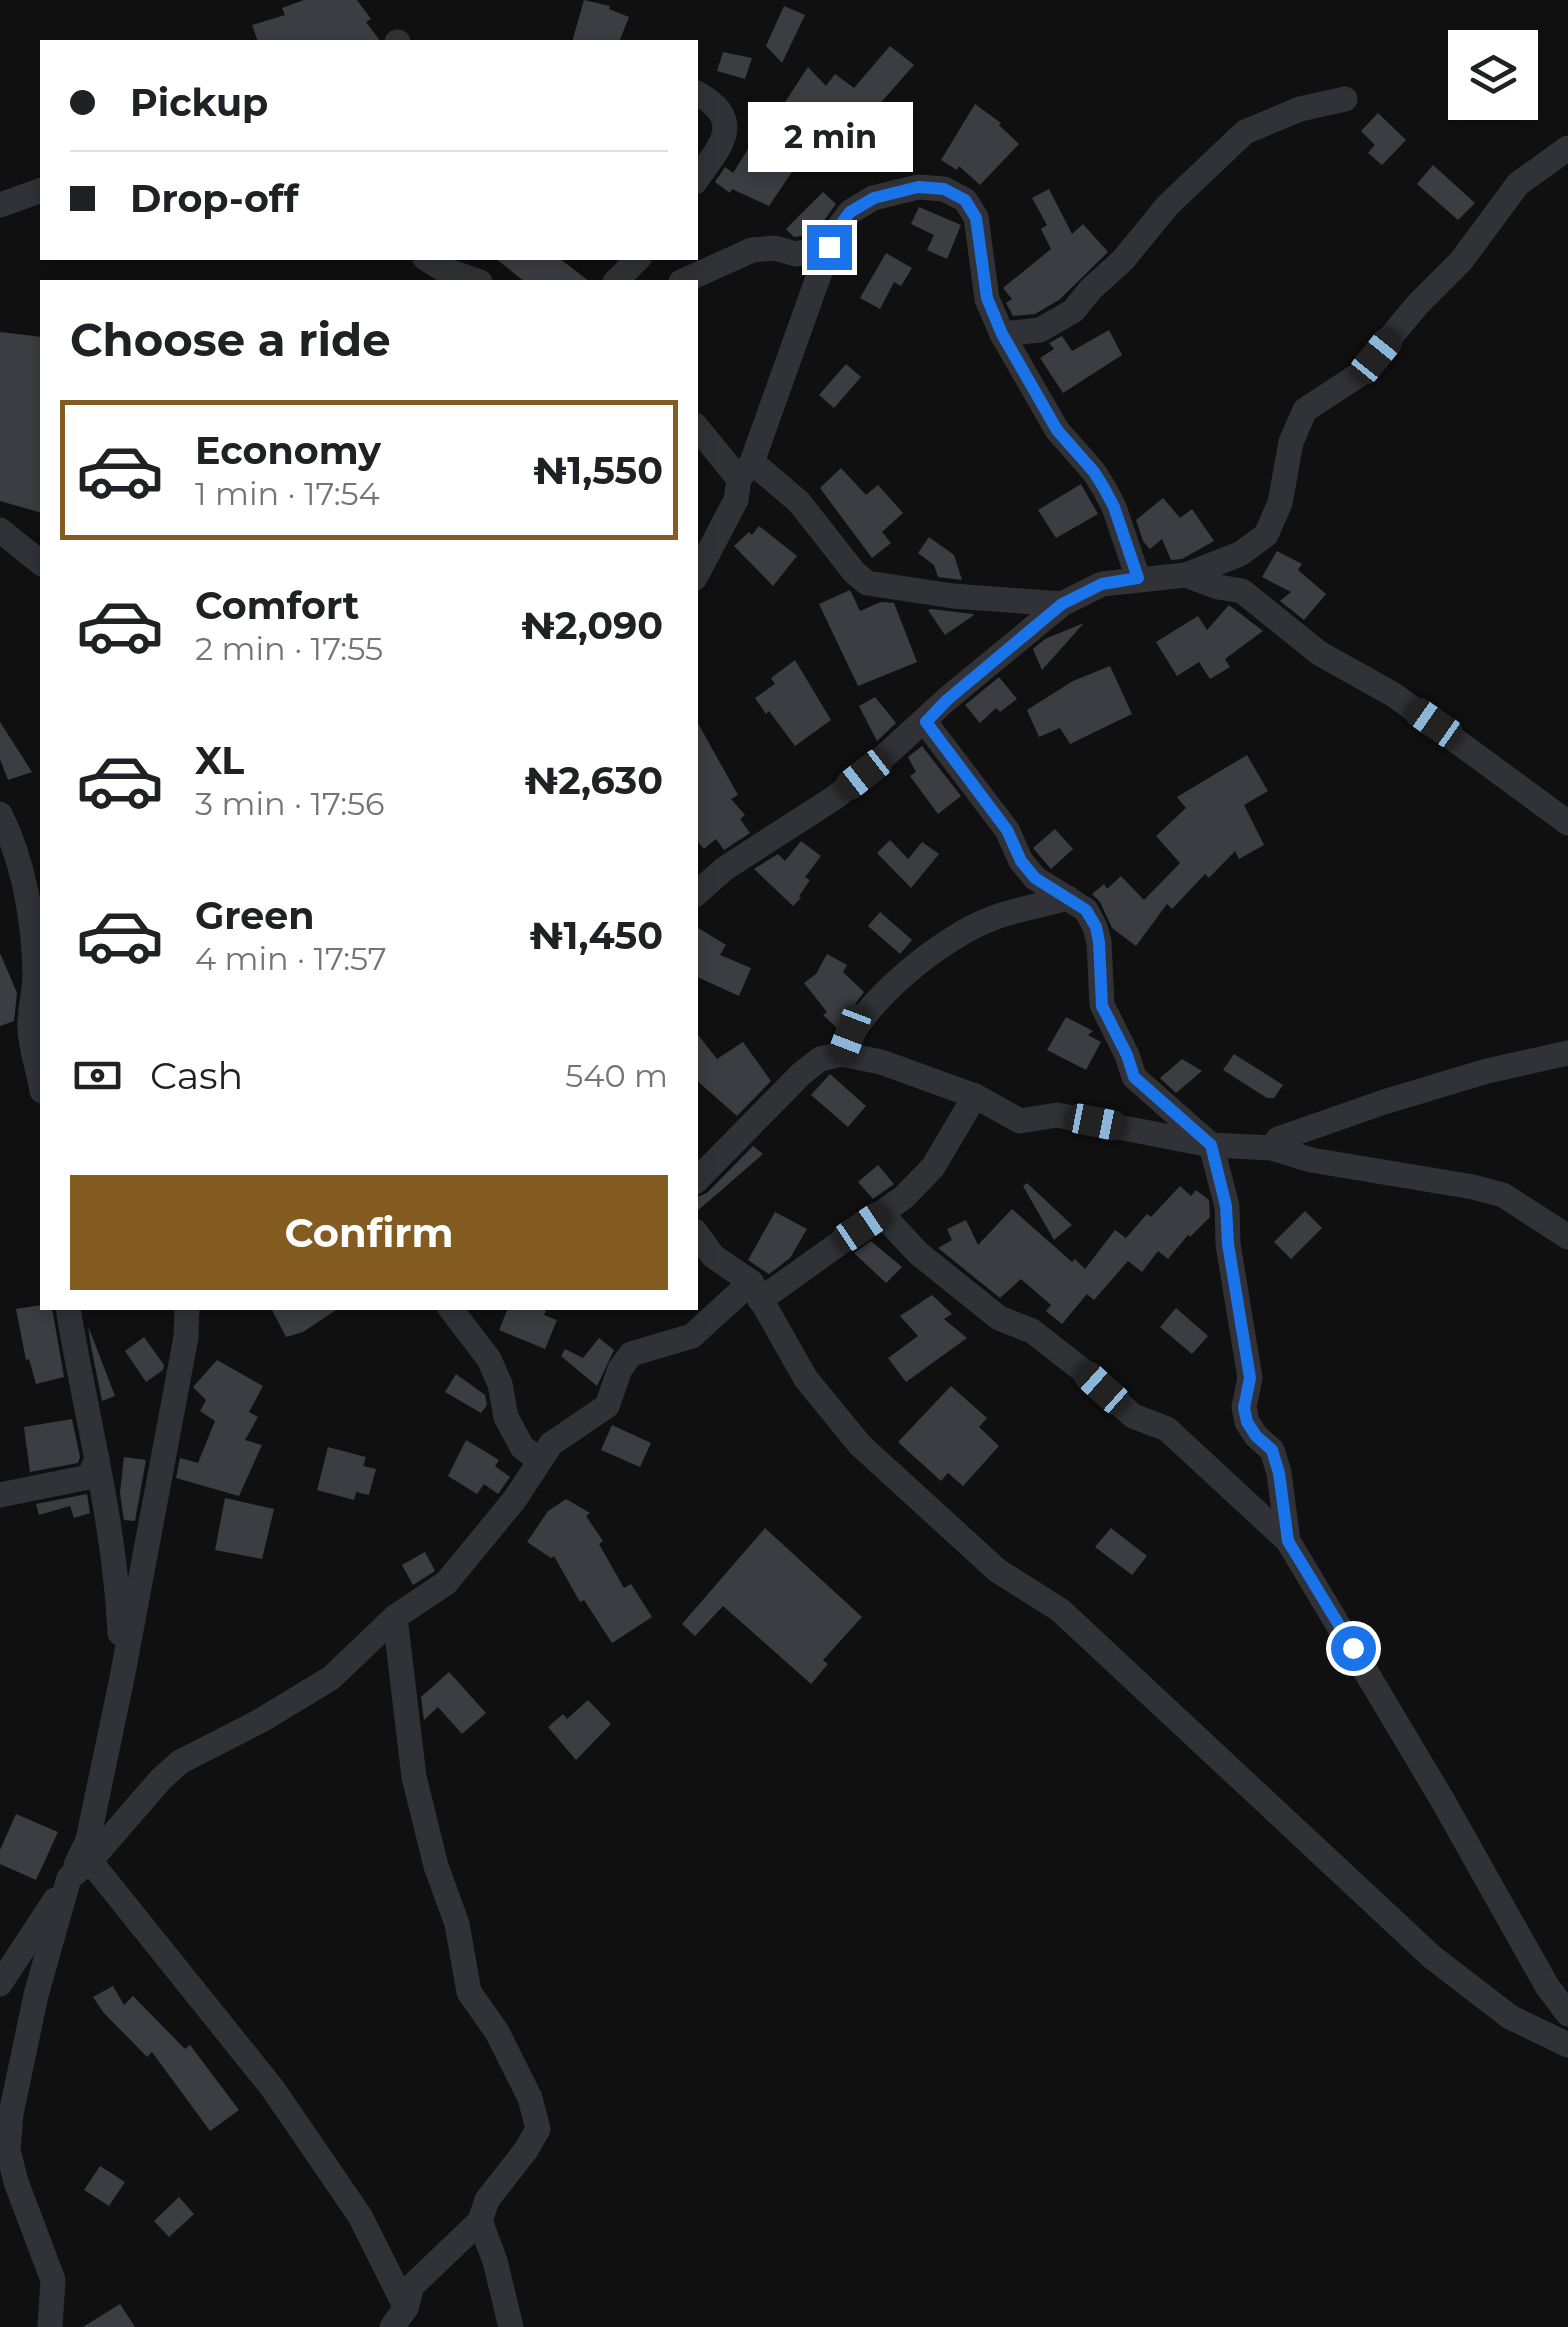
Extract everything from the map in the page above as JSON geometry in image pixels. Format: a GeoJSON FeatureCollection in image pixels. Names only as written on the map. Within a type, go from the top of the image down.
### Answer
{"type":"FeatureCollection","features":[{"type":"Feature","properties":{"kind":"street"},"geometry":{"type":"LineString","coordinates":[[698,94],[717,108],[725,130],[720,152],[698,178]]}},
{"type":"Feature","properties":{"kind":"street"},"geometry":{"type":"LineString","coordinates":[[1002,334],[1040,330],[1073,311],[1123,260],[1168,205],[1246,132],[1300,109],[1345,99]]}},
{"type":"Feature","properties":{"kind":"street"},"geometry":{"type":"LineString","coordinates":[[698,893],[724,869],[834,798],[1062,604],[1102,584],[1186,575],[1240,554],[1266,535],[1280,503],[1291,442],[1305,410],[1360,374],[1460,261],[1518,184],[1568,148]]}},
{"type":"Feature","properties":{"kind":"street"},"geometry":{"type":"LineString","coordinates":[[698,572],[736,500],[835,232],[850,212],[874,198],[918,187],[944,189],[965,200],[976,218],[987,298],[1002,334],[1057,430],[1104,488],[1138,578]]}},
{"type":"Feature","properties":{"kind":"street"},"geometry":{"type":"LineString","coordinates":[[0,204],[40,191]]}},
{"type":"Feature","properties":{"kind":"street"},"geometry":{"type":"LineString","coordinates":[[686,280],[752,250],[775,248],[796,254],[829,247]]}},
{"type":"Feature","properties":{"kind":"street"},"geometry":{"type":"LineString","coordinates":[[617,280],[637,260]]}},
{"type":"Feature","properties":{"kind":"street"},"geometry":{"type":"LineString","coordinates":[[438,270],[473,280]]}},
{"type":"Feature","properties":{"kind":"street"},"geometry":{"type":"LineString","coordinates":[[698,428],[745,470],[799,502],[867,583],[953,596],[1062,604]]}},
{"type":"Feature","properties":{"kind":"street"},"geometry":{"type":"LineString","coordinates":[[0,530],[40,562]]}},
{"type":"Feature","properties":{"kind":"street"},"geometry":{"type":"LineString","coordinates":[[1186,575],[1242,592],[1319,653],[1394,696],[1568,823]]}},
{"type":"Feature","properties":{"kind":"street"},"geometry":{"type":"LineString","coordinates":[[926,722],[1007,830],[1021,861],[1035,878],[1086,910],[1096,927],[1102,1006],[1134,1077],[1211,1145],[1226,1206],[1228,1244],[1250,1378],[1244,1408],[1256,1436],[1272,1450],[1288,1541]]}},
{"type":"Feature","properties":{"kind":"street"},"geometry":{"type":"LineString","coordinates":[[0,814],[19,854],[11,875],[35,977],[29,1006],[30,1035],[40,1082]]}},
{"type":"Feature","properties":{"kind":"street"},"geometry":{"type":"LineString","coordinates":[[842,1054],[850,1034],[900,980],[932,954],[992,918],[1068,898]]}},
{"type":"Feature","properties":{"kind":"street"},"geometry":{"type":"LineString","coordinates":[[1272,1148],[1278,1139],[1384,1102],[1488,1070],[1568,1053]]}},
{"type":"Feature","properties":{"kind":"street"},"geometry":{"type":"LineString","coordinates":[[698,1179],[801,1074],[820,1058],[842,1054],[882,1062],[976,1096],[1020,1121],[1057,1115],[1211,1145],[1272,1148],[1311,1160],[1473,1187],[1504,1196],[1568,1237]]}},
{"type":"Feature","properties":{"kind":"street"},"geometry":{"type":"LineString","coordinates":[[50,2327],[53,2280],[8,2150],[10,2114],[36,1996],[69,1878],[90,1861],[160,1779],[180,1762],[260,1721],[331,1678],[395,1617],[446,1583],[516,1500],[551,1444],[607,1406],[620,1369],[631,1354],[692,1336],[756,1291],[882,1214],[933,1167],[976,1096]]}},
{"type":"Feature","properties":{"kind":"street"},"geometry":{"type":"LineString","coordinates":[[882,1214],[918,1253],[998,1318],[1032,1331],[1133,1416],[1167,1429],[1288,1541],[1443,1800],[1538,1970],[1568,2014]]}},
{"type":"Feature","properties":{"kind":"street"},"geometry":{"type":"LineString","coordinates":[[698,1235],[713,1256],[756,1291],[806,1380],[860,1444],[998,1572],[1060,1610],[1432,1957],[1510,2017],[1568,2046]]}},
{"type":"Feature","properties":{"kind":"street"},"geometry":{"type":"LineString","coordinates":[[68,1310],[118,1579],[122,1678]]}},
{"type":"Feature","properties":{"kind":"street"},"geometry":{"type":"LineString","coordinates":[[0,1984],[69,1878],[88,1840],[186,1337],[187,1310]]}},
{"type":"Feature","properties":{"kind":"street"},"geometry":{"type":"LineString","coordinates":[[452,1310],[489,1359],[500,1384],[506,1417],[522,1446],[539,1460]]}},
{"type":"Feature","properties":{"kind":"street"},"geometry":{"type":"LineString","coordinates":[[0,1495],[89,1477],[98,1459]]}},
{"type":"Feature","properties":{"kind":"street"},"geometry":{"type":"LineString","coordinates":[[395,1617],[414,1777],[436,1866],[457,1924],[469,1992],[497,2032],[530,2098],[538,2129],[486,2200],[480,2222],[412,2286],[399,2318]]}},
{"type":"Feature","properties":{"kind":"street"},"geometry":{"type":"LineString","coordinates":[[90,1861],[273,2089],[360,2216],[399,2318]]}},
{"type":"Feature","properties":{"kind":"street"},"geometry":{"type":"LineString","coordinates":[[480,2222],[495,2261],[511,2327]]}},
{"type":"Feature","properties":{"kind":"building"},"geometry":{"type":"Polygon","coordinates":[[[304,0],[357,0],[380,40],[257,40],[252,25],[285,15],[282,8],[304,0]]]}},
{"type":"Feature","properties":{"kind":"building"},"geometry":{"type":"Polygon","coordinates":[[[584,0],[610,6],[609,9],[629,17],[620,40],[573,40],[584,0]]]}},
{"type":"Feature","properties":{"kind":"building"},"geometry":{"type":"Polygon","coordinates":[[[784,6],[805,15],[782,63],[766,46],[784,6]]]}},
{"type":"Feature","properties":{"kind":"building"},"geometry":{"type":"Polygon","coordinates":[[[890,46],[914,65],[876,108],[888,117],[847,167],[774,119],[808,67],[826,86],[835,74],[854,88],[890,46]]]}},
{"type":"Feature","properties":{"kind":"building"},"geometry":{"type":"Polygon","coordinates":[[[723,52],[752,58],[745,79],[717,71],[723,52]]]}},
{"type":"Feature","properties":{"kind":"building"},"geometry":{"type":"Polygon","coordinates":[[[975,104],[1001,123],[1019,144],[980,185],[959,166],[957,170],[941,160],[975,104]]]}},
{"type":"Feature","properties":{"kind":"building"},"geometry":{"type":"Polygon","coordinates":[[[1378,113],[1406,140],[1382,165],[1368,153],[1375,145],[1361,131],[1378,113]]]}},
{"type":"Feature","properties":{"kind":"building"},"geometry":{"type":"Polygon","coordinates":[[[758,133],[796,166],[769,206],[732,189],[730,193],[715,182],[725,167],[733,173],[758,133]]]}},
{"type":"Feature","properties":{"kind":"building"},"geometry":{"type":"Polygon","coordinates":[[[1433,165],[1475,203],[1458,220],[1417,184],[1433,165]]]}},
{"type":"Feature","properties":{"kind":"building"},"geometry":{"type":"Polygon","coordinates":[[[1049,189],[1072,234],[1083,224],[1108,252],[1059,300],[1035,314],[1013,316],[1006,303],[1012,299],[1003,288],[1051,249],[1041,229],[1047,225],[1032,198],[1049,189]]]}},
{"type":"Feature","properties":{"kind":"building"},"geometry":{"type":"Polygon","coordinates":[[[823,192],[836,204],[814,234],[794,237],[786,229],[823,192]]]}},
{"type":"Feature","properties":{"kind":"building"},"geometry":{"type":"Polygon","coordinates":[[[919,207],[961,225],[947,259],[927,250],[934,235],[911,224],[919,207]]]}},
{"type":"Feature","properties":{"kind":"building"},"geometry":{"type":"Polygon","coordinates":[[[886,253],[912,268],[901,286],[894,282],[880,309],[860,298],[886,253]]]}},
{"type":"Feature","properties":{"kind":"building"},"geometry":{"type":"Polygon","coordinates":[[[498,260],[562,260],[587,280],[522,280],[498,260]]]}},
{"type":"Feature","properties":{"kind":"building"},"geometry":{"type":"Polygon","coordinates":[[[1109,330],[1122,355],[1063,393],[1040,358],[1054,349],[1049,343],[1062,336],[1072,351],[1109,330]]]}},
{"type":"Feature","properties":{"kind":"building"},"geometry":{"type":"Polygon","coordinates":[[[0,332],[40,337],[40,512],[0,501],[0,332]]]}},
{"type":"Feature","properties":{"kind":"building"},"geometry":{"type":"Polygon","coordinates":[[[846,364],[861,377],[834,408],[819,395],[846,364]]]}},
{"type":"Feature","properties":{"kind":"building"},"geometry":{"type":"Polygon","coordinates":[[[841,468],[866,495],[878,485],[903,513],[882,532],[891,543],[872,558],[820,488],[841,468]]]}},
{"type":"Feature","properties":{"kind":"building"},"geometry":{"type":"Polygon","coordinates":[[[1081,484],[1098,514],[1056,538],[1038,510],[1081,484]]]}},
{"type":"Feature","properties":{"kind":"building"},"geometry":{"type":"Polygon","coordinates":[[[1163,498],[1180,518],[1192,509],[1214,541],[1182,559],[1171,560],[1162,539],[1150,549],[1136,520],[1163,498]]]}},
{"type":"Feature","properties":{"kind":"building"},"geometry":{"type":"Polygon","coordinates":[[[759,526],[797,556],[773,586],[734,546],[759,526]]]}},
{"type":"Feature","properties":{"kind":"building"},"geometry":{"type":"Polygon","coordinates":[[[929,537],[954,555],[962,580],[938,577],[934,565],[918,553],[929,537]]]}},
{"type":"Feature","properties":{"kind":"building"},"geometry":{"type":"Polygon","coordinates":[[[1277,551],[1302,564],[1298,570],[1326,594],[1304,620],[1280,601],[1291,592],[1262,577],[1277,551]]]}},
{"type":"Feature","properties":{"kind":"building"},"geometry":{"type":"Polygon","coordinates":[[[850,590],[860,611],[881,602],[894,603],[917,662],[858,686],[819,604],[850,590]]]}},
{"type":"Feature","properties":{"kind":"building"},"geometry":{"type":"Polygon","coordinates":[[[1229,605],[1263,631],[1225,659],[1230,667],[1210,679],[1199,662],[1177,676],[1156,642],[1198,616],[1207,630],[1229,605]]]}},
{"type":"Feature","properties":{"kind":"building"},"geometry":{"type":"Polygon","coordinates":[[[928,610],[974,615],[945,635],[928,610]]]}},
{"type":"Feature","properties":{"kind":"building"},"geometry":{"type":"Polygon","coordinates":[[[1084,623],[1042,670],[1033,649],[1045,639],[1084,623]]]}},
{"type":"Feature","properties":{"kind":"building"},"geometry":{"type":"Polygon","coordinates":[[[795,660],[831,720],[795,746],[755,698],[775,684],[771,678],[795,660]]]}},
{"type":"Feature","properties":{"kind":"building"},"geometry":{"type":"Polygon","coordinates":[[[1110,666],[1132,714],[1070,744],[1060,728],[1039,737],[1027,710],[1073,681],[1110,666]]]}},
{"type":"Feature","properties":{"kind":"building"},"geometry":{"type":"Polygon","coordinates":[[[999,677],[1017,699],[1000,712],[996,708],[980,723],[965,705],[999,677]]]}},
{"type":"Feature","properties":{"kind":"building"},"geometry":{"type":"Polygon","coordinates":[[[875,697],[896,723],[877,741],[859,706],[875,697]]]}},
{"type":"Feature","properties":{"kind":"building"},"geometry":{"type":"Polygon","coordinates":[[[0,722],[32,772],[8,780],[0,759],[0,722]]]}},
{"type":"Feature","properties":{"kind":"building"},"geometry":{"type":"Polygon","coordinates":[[[698,723],[738,795],[731,799],[745,815],[740,819],[750,833],[724,850],[716,839],[704,849],[698,842],[698,723]]]}},
{"type":"Feature","properties":{"kind":"building"},"geometry":{"type":"Polygon","coordinates":[[[922,746],[961,796],[938,814],[910,776],[916,772],[908,757],[922,746]]]}},
{"type":"Feature","properties":{"kind":"building"},"geometry":{"type":"Polygon","coordinates":[[[1247,755],[1268,791],[1244,805],[1264,845],[1239,859],[1235,851],[1209,878],[1205,874],[1172,909],[1167,904],[1136,946],[1112,928],[1092,894],[1104,884],[1107,889],[1121,876],[1144,900],[1180,863],[1156,836],[1186,808],[1177,797],[1247,755]]]}},
{"type":"Feature","properties":{"kind":"building"},"geometry":{"type":"Polygon","coordinates":[[[1055,829],[1073,849],[1051,869],[1033,848],[1055,829]]]}},
{"type":"Feature","properties":{"kind":"building"},"geometry":{"type":"Polygon","coordinates":[[[890,840],[908,859],[922,842],[939,854],[911,888],[877,853],[890,840]]]}},
{"type":"Feature","properties":{"kind":"building"},"geometry":{"type":"Polygon","coordinates":[[[801,841],[821,856],[805,877],[810,880],[793,906],[754,869],[778,854],[785,861],[801,841]]]}},
{"type":"Feature","properties":{"kind":"building"},"geometry":{"type":"Polygon","coordinates":[[[880,912],[912,940],[900,954],[868,926],[880,912]]]}},
{"type":"Feature","properties":{"kind":"building"},"geometry":{"type":"Polygon","coordinates":[[[698,928],[726,945],[720,955],[751,968],[739,996],[698,977],[698,928]]]}},
{"type":"Feature","properties":{"kind":"building"},"geometry":{"type":"Polygon","coordinates":[[[0,953],[17,993],[14,1021],[0,1026],[0,953]]]}},
{"type":"Feature","properties":{"kind":"building"},"geometry":{"type":"Polygon","coordinates":[[[827,954],[847,965],[843,972],[864,992],[837,1028],[823,1015],[827,1012],[804,983],[816,974],[827,954]]]}},
{"type":"Feature","properties":{"kind":"building"},"geometry":{"type":"Polygon","coordinates":[[[1066,1017],[1093,1031],[1088,1035],[1101,1042],[1086,1070],[1047,1050],[1066,1017]]]}},
{"type":"Feature","properties":{"kind":"building"},"geometry":{"type":"Polygon","coordinates":[[[698,1035],[717,1059],[743,1042],[771,1081],[737,1116],[698,1082],[698,1035]]]}},
{"type":"Feature","properties":{"kind":"building"},"geometry":{"type":"Polygon","coordinates":[[[1234,1054],[1283,1085],[1274,1098],[1267,1098],[1223,1070],[1234,1054]]]}},
{"type":"Feature","properties":{"kind":"building"},"geometry":{"type":"Polygon","coordinates":[[[1182,1059],[1202,1071],[1176,1093],[1160,1078],[1182,1059]]]}},
{"type":"Feature","properties":{"kind":"building"},"geometry":{"type":"Polygon","coordinates":[[[830,1074],[866,1106],[848,1127],[811,1095],[830,1074]]]}},
{"type":"Feature","properties":{"kind":"building"},"geometry":{"type":"Polygon","coordinates":[[[753,1146],[763,1154],[698,1210],[698,1197],[707,1193],[753,1146]]]}},
{"type":"Feature","properties":{"kind":"building"},"geometry":{"type":"Polygon","coordinates":[[[878,1165],[894,1184],[873,1199],[858,1182],[878,1165]]]}},
{"type":"Feature","properties":{"kind":"building"},"geometry":{"type":"Polygon","coordinates":[[[1027,1183],[1072,1225],[1054,1240],[1023,1186],[1027,1183]]]}},
{"type":"Feature","properties":{"kind":"building"},"geometry":{"type":"Polygon","coordinates":[[[1180,1186],[1191,1196],[1196,1190],[1209,1200],[1210,1217],[1168,1259],[1158,1251],[1142,1272],[1128,1261],[1094,1300],[1087,1294],[1062,1324],[1046,1311],[1051,1305],[1021,1279],[1000,1298],[938,1248],[952,1240],[947,1229],[966,1220],[978,1245],[1012,1209],[1085,1269],[1115,1230],[1126,1238],[1180,1186]]]}},
{"type":"Feature","properties":{"kind":"building"},"geometry":{"type":"Polygon","coordinates":[[[1305,1211],[1322,1228],[1291,1259],[1274,1242],[1305,1211]]]}},
{"type":"Feature","properties":{"kind":"building"},"geometry":{"type":"Polygon","coordinates":[[[775,1212],[807,1229],[790,1258],[769,1274],[748,1260],[775,1212]]]}},
{"type":"Feature","properties":{"kind":"building"},"geometry":{"type":"Polygon","coordinates":[[[871,1241],[902,1267],[886,1283],[854,1253],[871,1241]]]}},
{"type":"Feature","properties":{"kind":"building"},"geometry":{"type":"Polygon","coordinates":[[[932,1295],[952,1314],[944,1319],[967,1338],[906,1382],[888,1358],[918,1336],[900,1316],[932,1295]]]}},
{"type":"Feature","properties":{"kind":"building"},"geometry":{"type":"Polygon","coordinates":[[[40,1305],[40,1310],[52,1310],[64,1377],[36,1384],[29,1359],[26,1360],[16,1309],[40,1305]]]}},
{"type":"Feature","properties":{"kind":"building"},"geometry":{"type":"Polygon","coordinates":[[[1176,1308],[1208,1336],[1192,1354],[1160,1327],[1176,1308]]]}},
{"type":"Feature","properties":{"kind":"building"},"geometry":{"type":"Polygon","coordinates":[[[272,1310],[336,1310],[303,1332],[286,1337],[272,1310]]]}},
{"type":"Feature","properties":{"kind":"building"},"geometry":{"type":"Polygon","coordinates":[[[507,1310],[546,1310],[544,1315],[557,1320],[545,1349],[499,1330],[507,1310]]]}},
{"type":"Feature","properties":{"kind":"building"},"geometry":{"type":"Polygon","coordinates":[[[88,1326],[115,1396],[102,1401],[91,1346],[88,1326]]]}},
{"type":"Feature","properties":{"kind":"building"},"geometry":{"type":"Polygon","coordinates":[[[144,1337],[164,1365],[146,1382],[125,1351],[144,1337]]]}},
{"type":"Feature","properties":{"kind":"building"},"geometry":{"type":"Polygon","coordinates":[[[599,1338],[614,1350],[597,1386],[561,1356],[565,1349],[583,1358],[599,1338]]]}},
{"type":"Feature","properties":{"kind":"building"},"geometry":{"type":"Polygon","coordinates":[[[217,1360],[263,1386],[249,1412],[258,1417],[245,1440],[262,1445],[239,1496],[176,1478],[180,1458],[198,1463],[215,1421],[200,1411],[206,1400],[193,1387],[217,1360]]]}},
{"type":"Feature","properties":{"kind":"building"},"geometry":{"type":"Polygon","coordinates":[[[456,1374],[485,1395],[487,1405],[481,1413],[445,1392],[456,1374]]]}},
{"type":"Feature","properties":{"kind":"building"},"geometry":{"type":"Polygon","coordinates":[[[951,1386],[987,1418],[979,1427],[999,1446],[963,1486],[948,1473],[941,1481],[898,1442],[951,1386]]]}},
{"type":"Feature","properties":{"kind":"building"},"geometry":{"type":"Polygon","coordinates":[[[72,1419],[78,1463],[30,1472],[24,1427],[72,1419]]]}},
{"type":"Feature","properties":{"kind":"building"},"geometry":{"type":"Polygon","coordinates":[[[612,1425],[651,1443],[640,1467],[601,1450],[612,1425]]]}},
{"type":"Feature","properties":{"kind":"building"},"geometry":{"type":"Polygon","coordinates":[[[466,1440],[499,1460],[495,1466],[510,1477],[498,1494],[484,1484],[477,1494],[448,1476],[466,1440]]]}},
{"type":"Feature","properties":{"kind":"building"},"geometry":{"type":"Polygon","coordinates":[[[328,1447],[366,1457],[363,1466],[376,1469],[369,1495],[356,1492],[354,1500],[317,1490],[328,1447]]]}},
{"type":"Feature","properties":{"kind":"building"},"geometry":{"type":"Polygon","coordinates":[[[124,1457],[146,1460],[135,1521],[124,1520],[120,1493],[124,1457]]]}},
{"type":"Feature","properties":{"kind":"building"},"geometry":{"type":"Polygon","coordinates":[[[87,1494],[90,1513],[74,1518],[70,1506],[39,1515],[36,1504],[87,1494]]]}},
{"type":"Feature","properties":{"kind":"building"},"geometry":{"type":"Polygon","coordinates":[[[225,1498],[274,1509],[262,1559],[215,1550],[225,1498]]]}},
{"type":"Feature","properties":{"kind":"building"},"geometry":{"type":"Polygon","coordinates":[[[566,1499],[590,1513],[586,1516],[603,1541],[599,1544],[624,1588],[631,1584],[652,1617],[612,1643],[584,1600],[580,1602],[554,1556],[551,1558],[527,1542],[548,1511],[566,1499]]]}},
{"type":"Feature","properties":{"kind":"building"},"geometry":{"type":"Polygon","coordinates":[[[765,1528],[862,1617],[823,1660],[828,1664],[811,1684],[723,1606],[695,1636],[682,1624],[765,1528]]]}},
{"type":"Feature","properties":{"kind":"building"},"geometry":{"type":"Polygon","coordinates":[[[1111,1528],[1147,1556],[1132,1575],[1095,1547],[1111,1528]]]}},
{"type":"Feature","properties":{"kind":"building"},"geometry":{"type":"Polygon","coordinates":[[[425,1552],[435,1571],[413,1585],[402,1565],[425,1552]]]}},
{"type":"Feature","properties":{"kind":"building"},"geometry":{"type":"Polygon","coordinates":[[[449,1672],[486,1713],[462,1734],[438,1707],[424,1720],[421,1697],[449,1672]]]}},
{"type":"Feature","properties":{"kind":"building"},"geometry":{"type":"Polygon","coordinates":[[[588,1700],[611,1724],[576,1760],[548,1727],[563,1714],[567,1719],[588,1700]]]}},
{"type":"Feature","properties":{"kind":"building"},"geometry":{"type":"Polygon","coordinates":[[[16,1814],[58,1832],[36,1880],[0,1864],[0,1850],[16,1814]]]}},
{"type":"Feature","properties":{"kind":"building"},"geometry":{"type":"Polygon","coordinates":[[[113,1986],[124,2005],[133,1996],[185,2049],[190,2045],[239,2110],[210,2131],[152,2052],[147,2057],[93,1997],[113,1986]]]}},
{"type":"Feature","properties":{"kind":"building"},"geometry":{"type":"Polygon","coordinates":[[[100,2166],[125,2182],[109,2206],[84,2190],[100,2166]]]}},
{"type":"Feature","properties":{"kind":"building"},"geometry":{"type":"Polygon","coordinates":[[[179,2197],[194,2214],[169,2237],[154,2221],[179,2197]]]}},
{"type":"Feature","properties":{"kind":"building"},"geometry":{"type":"Polygon","coordinates":[[[120,2304],[135,2327],[83,2327],[120,2304]]]}},
{"type":"Feature","properties":{"kind":"route"},"geometry":{"type":"LineString","coordinates":[[829,247],[850,212],[874,198],[918,187],[944,189],[965,200],[976,218],[987,298],[1002,334],[1057,430],[1094,472],[1114,507],[1138,578],[1102,584],[1062,604],[926,722],[1007,830],[1021,861],[1035,878],[1086,910],[1099,942],[1102,1006],[1134,1077],[1211,1145],[1226,1206],[1228,1244],[1250,1378],[1244,1408],[1247,1422],[1272,1450],[1288,1541],[1353,1648]]}}]}
